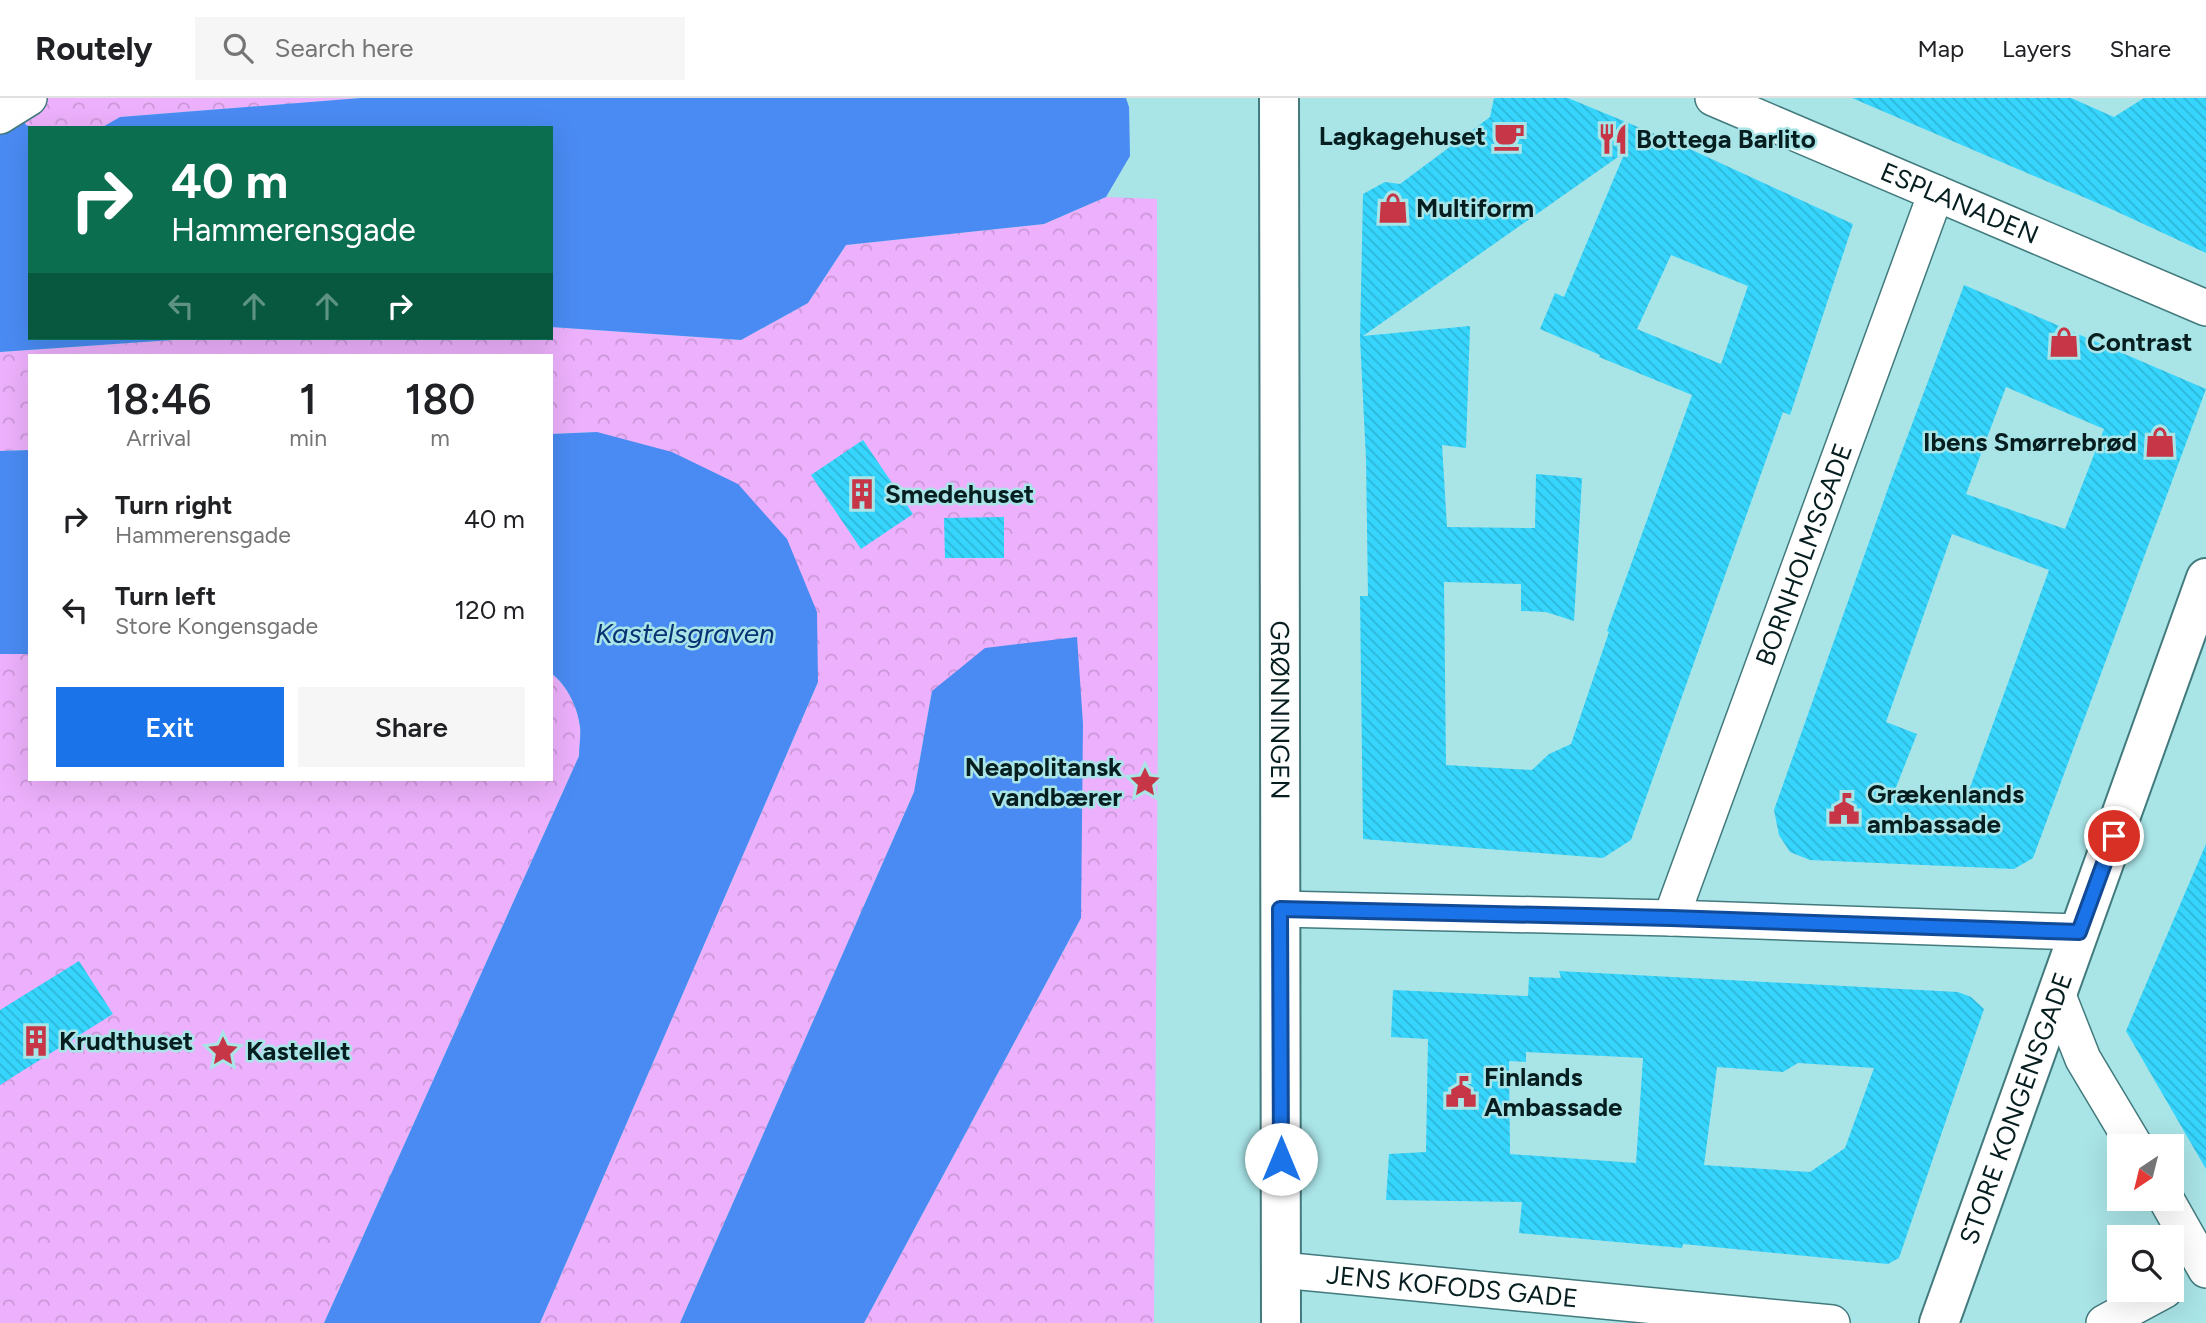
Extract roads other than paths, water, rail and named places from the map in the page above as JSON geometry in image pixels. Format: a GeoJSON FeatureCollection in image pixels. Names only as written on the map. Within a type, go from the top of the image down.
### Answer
{"type":"FeatureCollection","features":[{"type":"Feature","properties":{"kind":"main road","name":"GRØNNINGEN"},"geometry":{"type":"LineString","coordinates":[[1279,98],[1281,1323]]}},
{"type":"Feature","properties":{"kind":"main road","name":"STORE KONGENSGADE"},"geometry":{"type":"LineString","coordinates":[[1939,1323],[2206,578]]}},
{"type":"Feature","properties":{"kind":"street"},"geometry":{"type":"LineString","coordinates":[[0,116],[29,98]]}},
{"type":"Feature","properties":{"kind":"street","name":"ESPLANADEN"},"geometry":{"type":"LineString","coordinates":[[1713,98],[2206,308]]}},
{"type":"Feature","properties":{"kind":"street","name":"BORNHOLMSGADE"},"geometry":{"type":"LineString","coordinates":[[1671,918],[1936,192]]}},
{"type":"Feature","properties":{"kind":"street"},"geometry":{"type":"LineString","coordinates":[[1280,909],[1671,918],[2079,932]]}},
{"type":"Feature","properties":{"kind":"street"},"geometry":{"type":"LineString","coordinates":[[2057,993],[2083,1059],[2128,1134]]}},
{"type":"Feature","properties":{"kind":"street"},"geometry":{"type":"LineString","coordinates":[[2173,1211],[2206,1268],[2184,1280]]}},
{"type":"Feature","properties":{"kind":"street","name":"JENS KOFODS GADE"},"geometry":{"type":"LineString","coordinates":[[1281,1270],[1832,1323]]}},
{"type":"Feature","properties":{"kind":"street"},"geometry":{"type":"LineString","coordinates":[[2104,1323],[2143,1302]]}},
{"type":"Feature","properties":{"kind":"water"},"geometry":{"type":"Polygon","coordinates":[[[0,98],[13,98],[26,125],[29,126],[28,340],[172,340],[0,352],[0,98]]]}},
{"type":"Feature","properties":{"kind":"water"},"geometry":{"type":"Polygon","coordinates":[[[361,98],[1126,98],[1129,107],[1130,156],[1106,197],[1044,224],[846,245],[808,303],[741,340],[553,327],[553,126],[104,126],[120,117],[361,98]]]}},
{"type":"Feature","properties":{"kind":"water","name":"Kastelsgraven"},"geometry":{"type":"Polygon","coordinates":[[[597,432],[672,452],[738,484],[787,539],[817,612],[818,682],[540,1323],[324,1323],[579,756],[580,730],[577,712],[567,690],[553,675],[553,434],[597,432]]]}},
{"type":"Feature","properties":{"kind":"water"},"geometry":{"type":"Polygon","coordinates":[[[28,450],[28,654],[0,654],[0,451],[28,450]]]}},
{"type":"Feature","properties":{"kind":"water"},"geometry":{"type":"Polygon","coordinates":[[[1077,637],[1083,724],[1081,918],[864,1323],[680,1323],[914,792],[932,691],[985,648],[1077,637]]]}},
{"type":"Feature","properties":{"kind":"place","name":"Lagkagehuset"},"geometry":{"type":"Point","coordinates":[1509,136]}},
{"type":"Feature","properties":{"kind":"place","name":"Bottega Barlito"},"geometry":{"type":"Point","coordinates":[1613,139]}},
{"type":"Feature","properties":{"kind":"place","name":"Multiform"},"geometry":{"type":"Point","coordinates":[1393,208]}},
{"type":"Feature","properties":{"kind":"place","name":"Contrast"},"geometry":{"type":"Point","coordinates":[2064,342]}},
{"type":"Feature","properties":{"kind":"place","name":"Ibens Smørrebrød"},"geometry":{"type":"Point","coordinates":[2160,442]}},
{"type":"Feature","properties":{"kind":"place","name":"Smedehuset"},"geometry":{"type":"Point","coordinates":[862,494]}},
{"type":"Feature","properties":{"kind":"place","name":"Neapolitansk vandbærer"},"geometry":{"type":"Point","coordinates":[1145,782]}},
{"type":"Feature","properties":{"kind":"place","name":"Grækenlands ambassade"},"geometry":{"type":"Point","coordinates":[1844,809]}},
{"type":"Feature","properties":{"kind":"place","name":"Krudthuset"},"geometry":{"type":"Point","coordinates":[36,1041]}},
{"type":"Feature","properties":{"kind":"place","name":"Kastellet"},"geometry":{"type":"Point","coordinates":[223,1051]}},
{"type":"Feature","properties":{"kind":"place","name":"Finlands Ambassade"},"geometry":{"type":"Point","coordinates":[1461,1092]}}]}
